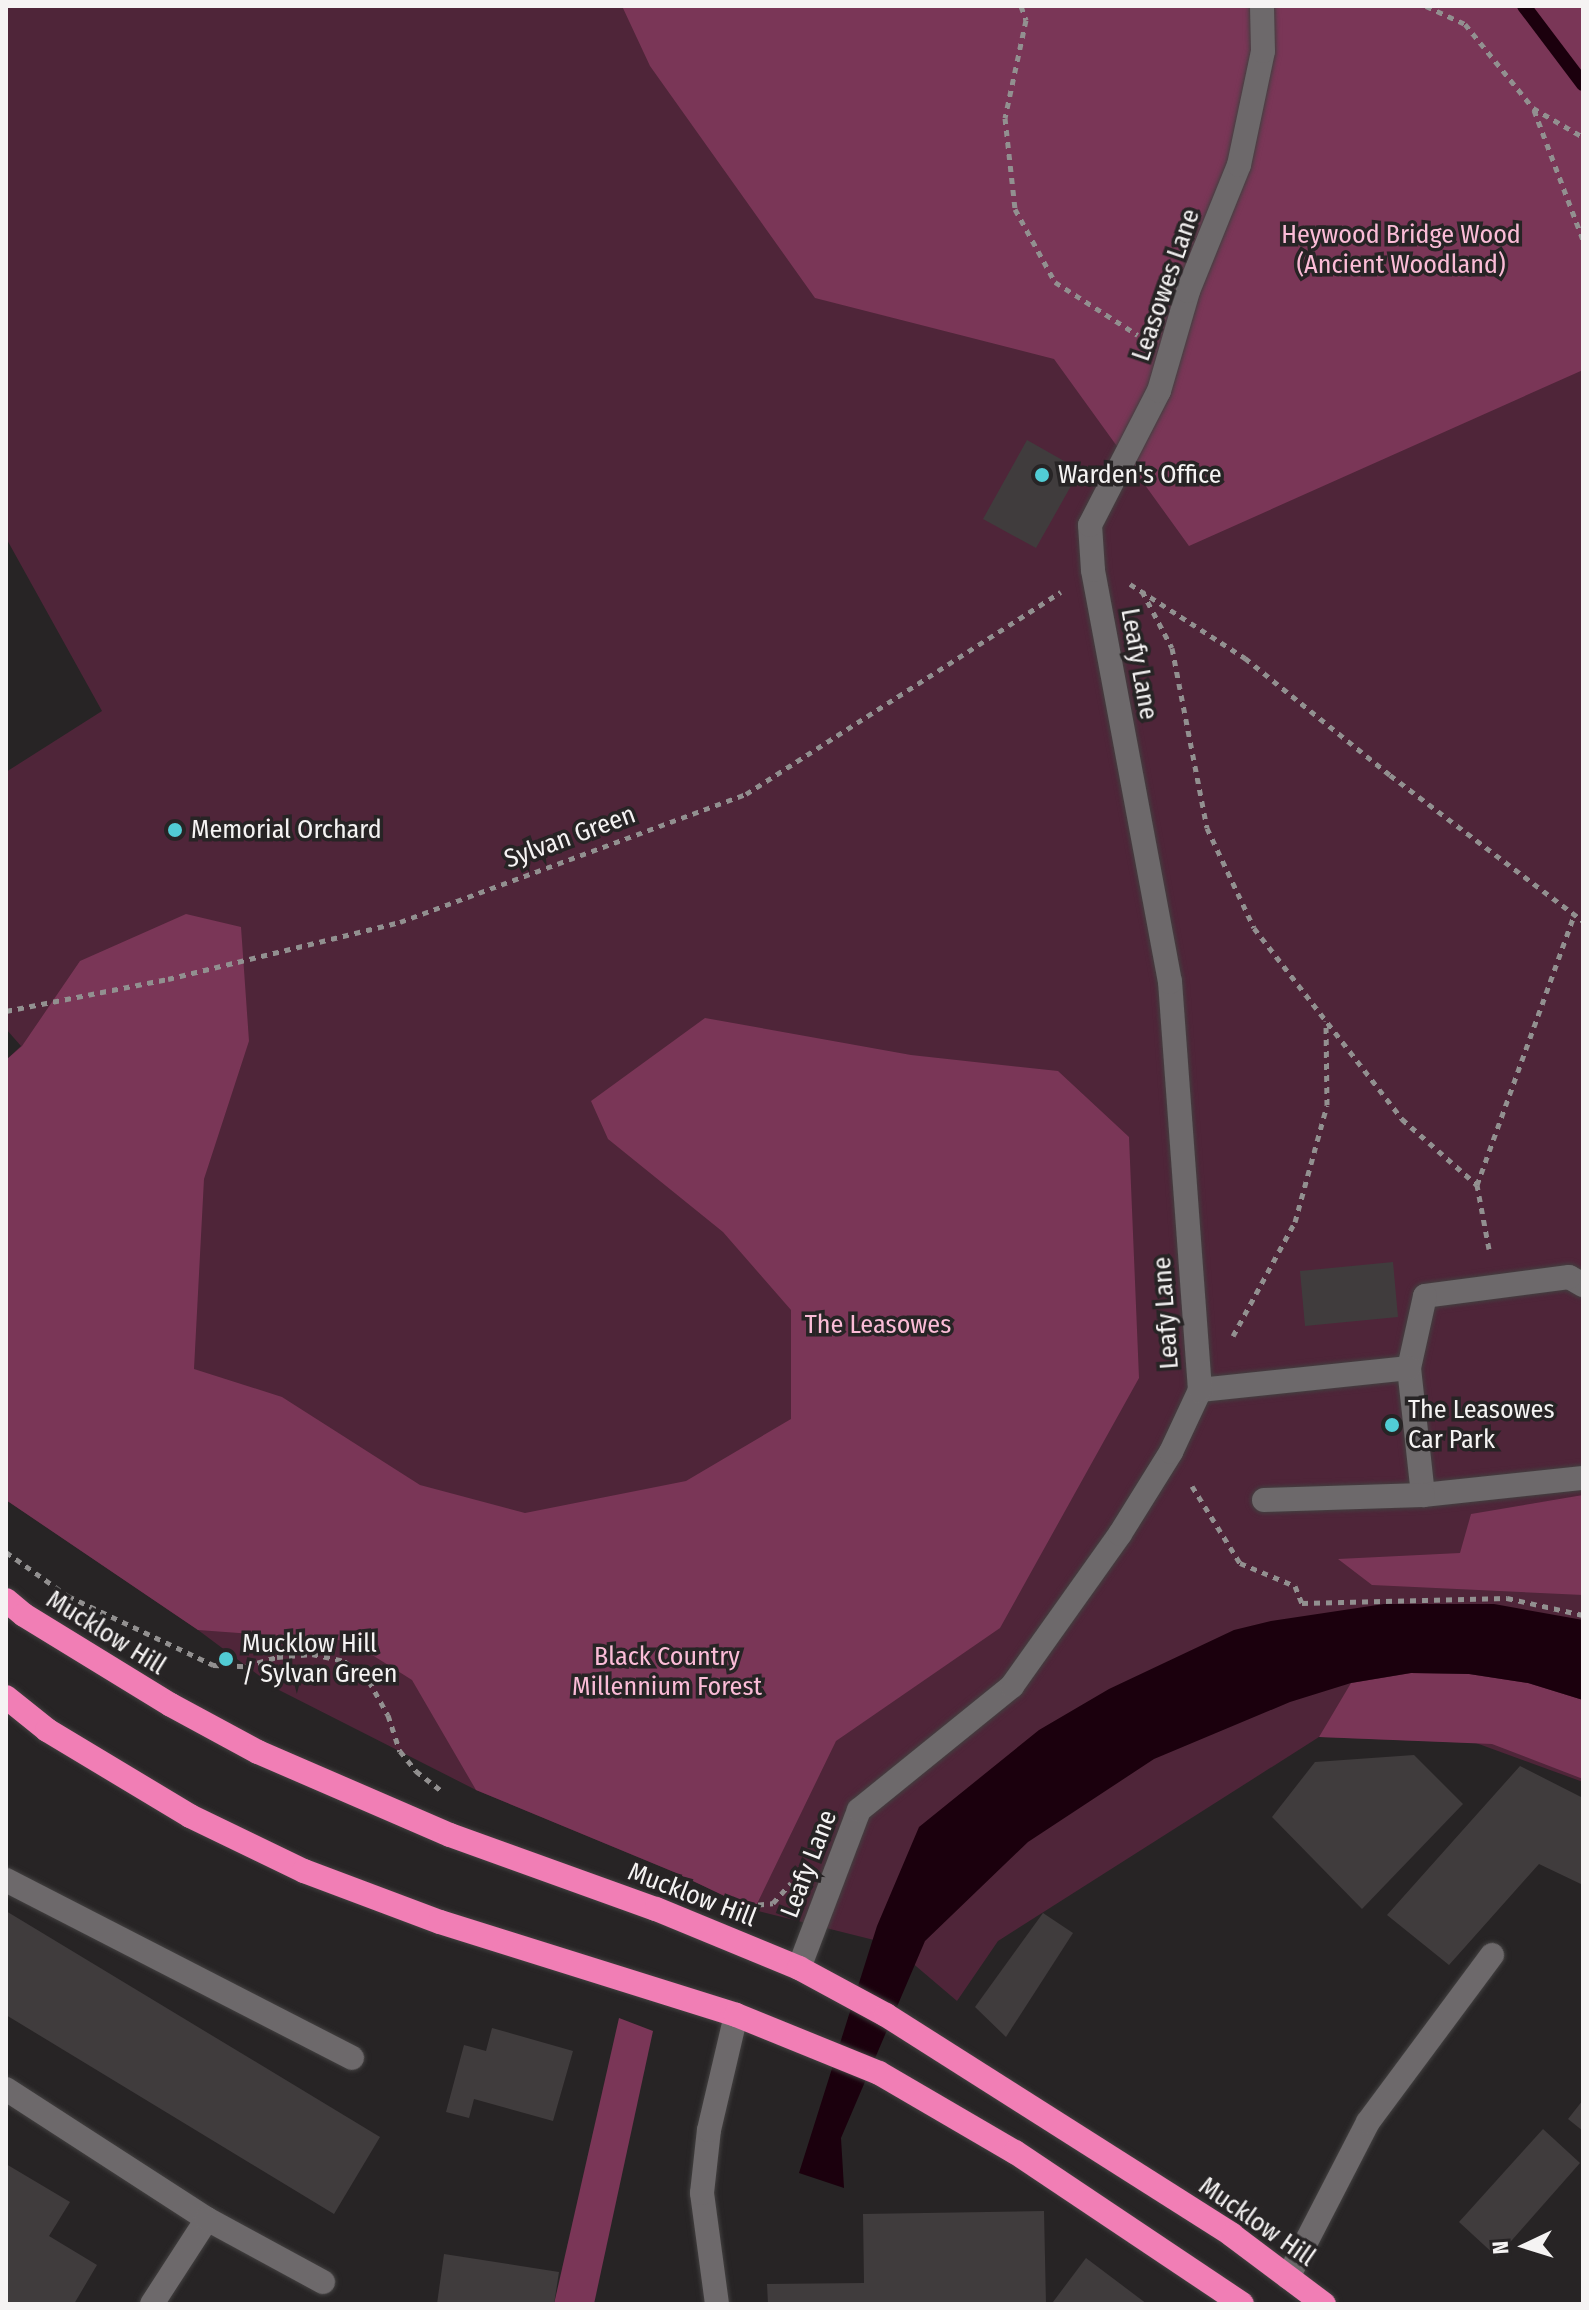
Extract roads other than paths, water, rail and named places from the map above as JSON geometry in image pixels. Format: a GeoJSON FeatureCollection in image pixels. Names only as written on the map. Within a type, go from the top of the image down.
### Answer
{"type":"FeatureCollection","features":[{"type":"Feature","properties":{"kind":"highway","name":"Mucklow Hill"},"geometry":{"type":"LineString","coordinates":[[6,1600],[24,1615],[171,1705],[258,1752],[450,1835],[656,1909],[799,1968],[886,2015],[1232,2235],[1324,2304]]}},
{"type":"Feature","properties":{"kind":"highway"},"geometry":{"type":"LineString","coordinates":[[6,1697],[47,1730],[190,1816],[304,1871],[440,1922],[736,2015],[879,2073],[1015,2152],[1242,2304]]}},
{"type":"Feature","properties":{"kind":"lane","name":"Leasowes Lane"},"geometry":{"type":"LineString","coordinates":[[1093,570],[1090,525],[1159,391],[1188,291],[1239,165],[1263,51],[1262,6]]}},
{"type":"Feature","properties":{"kind":"lane","name":"Leafy Lane"},"geometry":{"type":"LineString","coordinates":[[799,1968],[859,1810],[1012,1686],[1120,1534],[1171,1452],[1200,1390],[1170,982],[1093,570]]}},
{"type":"Feature","properties":{"kind":"lane"},"geometry":{"type":"LineString","coordinates":[[1423,1495],[1409,1368],[1425,1296],[1569,1277],[1583,1285]]}},
{"type":"Feature","properties":{"kind":"lane"},"geometry":{"type":"LineString","coordinates":[[1200,1390],[1409,1368]]}},
{"type":"Feature","properties":{"kind":"lane"},"geometry":{"type":"LineString","coordinates":[[1264,1500],[1423,1495],[1583,1478]]}},
{"type":"Feature","properties":{"kind":"lane"},"geometry":{"type":"LineString","coordinates":[[6,1880],[352,2058]]}},
{"type":"Feature","properties":{"kind":"lane"},"geometry":{"type":"LineString","coordinates":[[1288,2277],[1368,2122],[1492,1955]]}},
{"type":"Feature","properties":{"kind":"lane"},"geometry":{"type":"LineString","coordinates":[[717,2304],[702,2193],[709,2130],[736,2015]]}},
{"type":"Feature","properties":{"kind":"lane"},"geometry":{"type":"LineString","coordinates":[[6,2089],[207,2219],[323,2282]]}},
{"type":"Feature","properties":{"kind":"lane"},"geometry":{"type":"LineString","coordinates":[[152,2304],[207,2219]]}},
{"type":"Feature","properties":{"kind":"waterway"},"geometry":{"type":"LineString","coordinates":[[1524,6],[1583,84]]}},
{"type":"Feature","properties":{"kind":"place","name":"Warden's Office"},"geometry":{"type":"Point","coordinates":[1042,475]}},
{"type":"Feature","properties":{"kind":"place","name":"Memorial Orchard"},"geometry":{"type":"Point","coordinates":[175,830]}},
{"type":"Feature","properties":{"kind":"place","name":"The Leasowes Car Park"},"geometry":{"type":"Point","coordinates":[1392,1425]}},
{"type":"Feature","properties":{"kind":"place","name":"Mucklow Hill / Sylvan Green"},"geometry":{"type":"Point","coordinates":[226,1659]}},
{"type":"Feature","properties":{"kind":"park label","name":"Heywood Bridge Wood (Ancient Woodland)"},"geometry":{"type":"Point","coordinates":[1401,250]}},
{"type":"Feature","properties":{"kind":"park label","name":"The Leasowes"},"geometry":{"type":"Point","coordinates":[878,1325]}},
{"type":"Feature","properties":{"kind":"park label","name":"Black Country Millennium Forest"},"geometry":{"type":"Point","coordinates":[667,1672]}}]}
